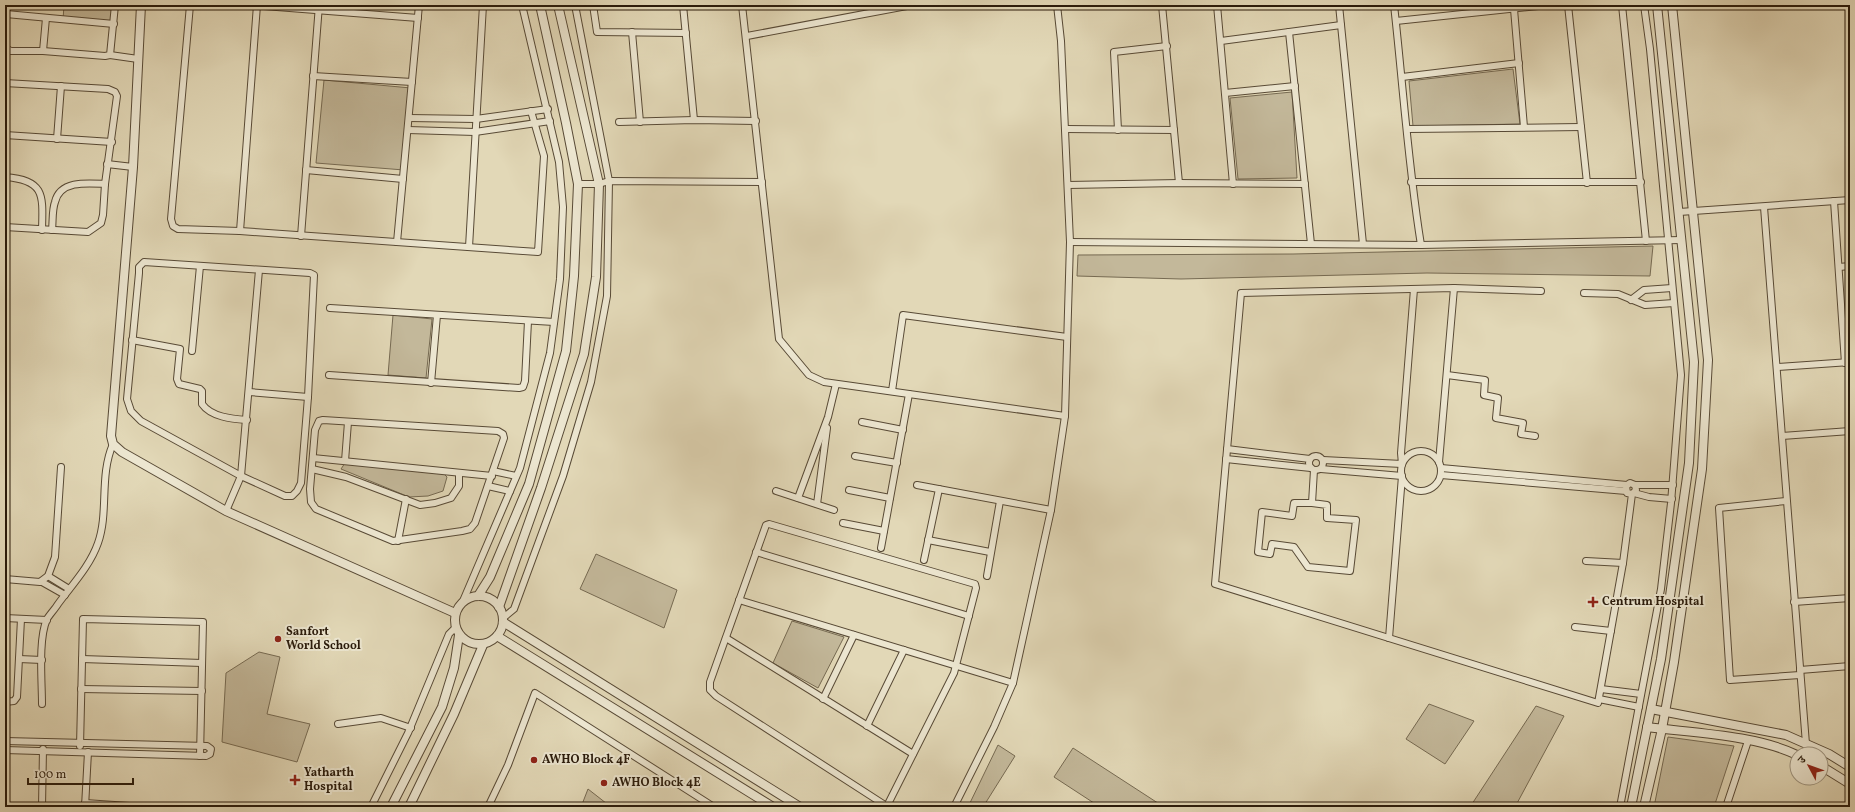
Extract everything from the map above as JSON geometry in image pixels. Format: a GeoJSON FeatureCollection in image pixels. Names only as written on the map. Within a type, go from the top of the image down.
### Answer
{"type":"FeatureCollection","features":[{"type":"Feature","properties":{"kind":"street"},"geometry":{"type":"LineString","coordinates":[[5,26],[7,5]]}},
{"type":"Feature","properties":{"kind":"street"},"geometry":{"type":"LineString","coordinates":[[110,55],[115,5]]}},
{"type":"Feature","properties":{"kind":"street"},"geometry":{"type":"LineString","coordinates":[[42,704],[42,646],[47,620],[90,561],[102,532],[106,467],[113,444],[111,436],[133,167],[141,5]]}},
{"type":"Feature","properties":{"kind":"street"},"geometry":{"type":"LineString","coordinates":[[190,5],[171,219],[173,226],[178,229],[240,231],[538,252],[544,156],[531,111]]}},
{"type":"Feature","properties":{"kind":"street"},"geometry":{"type":"LineString","coordinates":[[240,231],[255,5],[319,8],[418,18]]}},
{"type":"Feature","properties":{"kind":"street"},"geometry":{"type":"LineString","coordinates":[[397,242],[419,5]]}},
{"type":"Feature","properties":{"kind":"street"},"geometry":{"type":"LineString","coordinates":[[469,247],[484,5]]}},
{"type":"Feature","properties":{"kind":"street"},"geometry":{"type":"LineString","coordinates":[[391,807],[442,707],[454,668],[457,631],[455,613],[463,601],[516,476],[550,352],[560,280],[563,207],[559,162],[548,109],[522,5]]}},
{"type":"Feature","properties":{"kind":"street"},"geometry":{"type":"LineString","coordinates":[[478,596],[490,577],[512,528],[528,484],[566,351],[574,276],[578,184],[540,5]]}},
{"type":"Feature","properties":{"kind":"street"},"geometry":{"type":"LineString","coordinates":[[499,607],[541,488],[584,354],[596,277],[599,184],[558,5]]}},
{"type":"Feature","properties":{"kind":"street"},"geometry":{"type":"LineString","coordinates":[[503,620],[514,609],[563,476],[591,382],[607,296],[609,181],[575,5]]}},
{"type":"Feature","properties":{"kind":"street"},"geometry":{"type":"LineString","coordinates":[[593,5],[598,32],[686,34]]}},
{"type":"Feature","properties":{"kind":"street"},"geometry":{"type":"LineString","coordinates":[[683,5],[694,120]]}},
{"type":"Feature","properties":{"kind":"street"},"geometry":{"type":"LineString","coordinates":[[742,5],[747,36],[779,339],[809,375],[824,382],[1065,416]]}},
{"type":"Feature","properties":{"kind":"street"},"geometry":{"type":"LineString","coordinates":[[747,36],[877,8],[912,5]]}},
{"type":"Feature","properties":{"kind":"street"},"geometry":{"type":"LineString","coordinates":[[954,807],[994,727],[1013,683],[1051,510],[1065,416],[1070,242],[1066,129],[1058,5]]}},
{"type":"Feature","properties":{"kind":"street"},"geometry":{"type":"LineString","coordinates":[[1162,5],[1179,183]]}},
{"type":"Feature","properties":{"kind":"street"},"geometry":{"type":"LineString","coordinates":[[1217,5],[1233,184]]}},
{"type":"Feature","properties":{"kind":"street"},"geometry":{"type":"LineString","coordinates":[[1340,5],[1363,244]]}},
{"type":"Feature","properties":{"kind":"street"},"geometry":{"type":"LineString","coordinates":[[1394,5],[1408,129],[1411,182],[1421,245]]}},
{"type":"Feature","properties":{"kind":"street"},"geometry":{"type":"LineString","coordinates":[[1396,21],[1548,5]]}},
{"type":"Feature","properties":{"kind":"street"},"geometry":{"type":"LineString","coordinates":[[1568,5],[1587,183]]}},
{"type":"Feature","properties":{"kind":"street"},"geometry":{"type":"LineString","coordinates":[[1622,5],[1646,241]]}},
{"type":"Feature","properties":{"kind":"street"},"geometry":{"type":"LineString","coordinates":[[1620,807],[1661,589],[1672,499],[1681,375],[1652,71],[1644,5]]}},
{"type":"Feature","properties":{"kind":"street"},"geometry":{"type":"LineString","coordinates":[[1631,807],[1661,659],[1689,463],[1694,362],[1656,5]]}},
{"type":"Feature","properties":{"kind":"street"},"geometry":{"type":"LineString","coordinates":[[1644,807],[1662,729],[1674,662],[1702,470],[1708,360],[1672,5]]}},
{"type":"Feature","properties":{"kind":"street"},"geometry":{"type":"LineString","coordinates":[[301,236],[319,8]]}},
{"type":"Feature","properties":{"kind":"street"},"geometry":{"type":"LineString","coordinates":[[1514,8],[1524,127]]}},
{"type":"Feature","properties":{"kind":"street"},"geometry":{"type":"LineString","coordinates":[[6,14],[114,24]]}},
{"type":"Feature","properties":{"kind":"street"},"geometry":{"type":"LineString","coordinates":[[43,51],[46,18]]}},
{"type":"Feature","properties":{"kind":"street"},"geometry":{"type":"LineString","coordinates":[[1220,41],[1342,25]]}},
{"type":"Feature","properties":{"kind":"street"},"geometry":{"type":"LineString","coordinates":[[632,32],[640,122]]}},
{"type":"Feature","properties":{"kind":"street"},"geometry":{"type":"LineString","coordinates":[[1289,32],[1310,244]]}},
{"type":"Feature","properties":{"kind":"street"},"geometry":{"type":"LineString","coordinates":[[1118,130],[1114,52],[1167,46]]}},
{"type":"Feature","properties":{"kind":"street"},"geometry":{"type":"LineString","coordinates":[[5,48],[11,51],[43,51],[105,56],[110,55],[138,59]]}},
{"type":"Feature","properties":{"kind":"street"},"geometry":{"type":"LineString","coordinates":[[1402,77],[1519,63]]}},
{"type":"Feature","properties":{"kind":"street"},"geometry":{"type":"LineString","coordinates":[[313,76],[412,82]]}},
{"type":"Feature","properties":{"kind":"street"},"geometry":{"type":"LineString","coordinates":[[5,83],[108,89],[115,92],[117,96],[112,142],[107,164],[101,223],[88,232],[5,227]]}},
{"type":"Feature","properties":{"kind":"street"},"geometry":{"type":"LineString","coordinates":[[57,139],[61,86]]}},
{"type":"Feature","properties":{"kind":"street"},"geometry":{"type":"LineString","coordinates":[[1225,93],[1295,86]]}},
{"type":"Feature","properties":{"kind":"street"},"geometry":{"type":"LineString","coordinates":[[409,118],[476,119],[548,109]]}},
{"type":"Feature","properties":{"kind":"street"},"geometry":{"type":"LineString","coordinates":[[619,122],[694,120],[756,121]]}},
{"type":"Feature","properties":{"kind":"street"},"geometry":{"type":"LineString","coordinates":[[408,130],[475,132],[550,121]]}},
{"type":"Feature","properties":{"kind":"street"},"geometry":{"type":"LineString","coordinates":[[1408,129],[1581,127]]}},
{"type":"Feature","properties":{"kind":"street"},"geometry":{"type":"LineString","coordinates":[[1066,129],[1174,130]]}},
{"type":"Feature","properties":{"kind":"street"},"geometry":{"type":"LineString","coordinates":[[5,135],[112,142]]}},
{"type":"Feature","properties":{"kind":"street"},"geometry":{"type":"LineString","coordinates":[[107,164],[133,167]]}},
{"type":"Feature","properties":{"kind":"street"},"geometry":{"type":"LineString","coordinates":[[306,170],[403,178]]}},
{"type":"Feature","properties":{"kind":"street"},"geometry":{"type":"LineString","coordinates":[[5,177],[27,181],[39,191],[43,202],[42,230]]}},
{"type":"Feature","properties":{"kind":"street"},"geometry":{"type":"LineString","coordinates":[[578,184],[599,184],[609,181],[762,182]]}},
{"type":"Feature","properties":{"kind":"street"},"geometry":{"type":"LineString","coordinates":[[1411,182],[1640,182]]}},
{"type":"Feature","properties":{"kind":"street"},"geometry":{"type":"LineString","coordinates":[[1068,185],[1179,183],[1305,184]]}},
{"type":"Feature","properties":{"kind":"street"},"geometry":{"type":"LineString","coordinates":[[52,230],[54,202],[62,190],[74,185],[105,184]]}},
{"type":"Feature","properties":{"kind":"street"},"geometry":{"type":"LineString","coordinates":[[1679,212],[1850,200]]}},
{"type":"Feature","properties":{"kind":"street"},"geometry":{"type":"LineString","coordinates":[[1777,367],[1848,363],[1834,201]]}},
{"type":"Feature","properties":{"kind":"street"},"geometry":{"type":"LineString","coordinates":[[1764,207],[1806,744]]}},
{"type":"Feature","properties":{"kind":"street"},"geometry":{"type":"LineString","coordinates":[[1070,242],[1421,245],[1682,240]]}},
{"type":"Feature","properties":{"kind":"street"},"geometry":{"type":"LineString","coordinates":[[149,262],[200,266],[310,273],[316,278],[301,483],[297,491],[292,496],[285,496],[241,476],[141,420],[131,411],[127,399],[139,273],[142,264],[149,262]]}},
{"type":"Feature","properties":{"kind":"street"},"geometry":{"type":"LineString","coordinates":[[192,351],[200,266]]}},
{"type":"Feature","properties":{"kind":"street"},"geometry":{"type":"LineString","coordinates":[[1839,267],[1850,266]]}},
{"type":"Feature","properties":{"kind":"street"},"geometry":{"type":"LineString","coordinates":[[226,511],[241,476],[259,270]]}},
{"type":"Feature","properties":{"kind":"street"},"geometry":{"type":"LineString","coordinates":[[1389,638],[1402,476],[1401,453],[1414,288]]}},
{"type":"Feature","properties":{"kind":"street"},"geometry":{"type":"LineString","coordinates":[[1541,291],[1414,288],[1241,293],[1215,584],[1598,703],[1623,563],[1633,494],[1636,488],[1635,485]]}},
{"type":"Feature","properties":{"kind":"street"},"geometry":{"type":"LineString","coordinates":[[1402,476],[1404,483],[1421,492],[1434,487],[1441,475],[1439,462],[1454,288]]}},
{"type":"Feature","properties":{"kind":"street"},"geometry":{"type":"LineString","coordinates":[[1631,300],[1644,290],[1672,288]]}},
{"type":"Feature","properties":{"kind":"street"},"geometry":{"type":"LineString","coordinates":[[1584,293],[1618,294],[1645,305],[1674,303]]}},
{"type":"Feature","properties":{"kind":"street"},"geometry":{"type":"LineString","coordinates":[[330,308],[554,322]]}},
{"type":"Feature","properties":{"kind":"street"},"geometry":{"type":"LineString","coordinates":[[431,383],[437,315]]}},
{"type":"Feature","properties":{"kind":"street"},"geometry":{"type":"LineString","coordinates":[[892,391],[902,315],[1067,337]]}},
{"type":"Feature","properties":{"kind":"street"},"geometry":{"type":"LineString","coordinates":[[329,375],[519,388],[523,386],[525,381],[528,321]]}},
{"type":"Feature","properties":{"kind":"street"},"geometry":{"type":"LineString","coordinates":[[132,340],[180,349],[177,378],[179,384],[200,389],[202,391],[202,404],[208,411],[225,417],[247,420]]}},
{"type":"Feature","properties":{"kind":"street"},"geometry":{"type":"LineString","coordinates":[[1447,375],[1485,380],[1484,394],[1498,398],[1496,418],[1523,423],[1521,434],[1535,436]]}},
{"type":"Feature","properties":{"kind":"street"},"geometry":{"type":"LineString","coordinates":[[817,504],[828,417],[836,384]]}},
{"type":"Feature","properties":{"kind":"street"},"geometry":{"type":"LineString","coordinates":[[249,392],[308,397]]}},
{"type":"Feature","properties":{"kind":"street"},"geometry":{"type":"LineString","coordinates":[[881,548],[909,394]]}},
{"type":"Feature","properties":{"kind":"street"},"geometry":{"type":"LineString","coordinates":[[798,498],[828,417]]}},
{"type":"Feature","properties":{"kind":"street"},"geometry":{"type":"LineString","coordinates":[[319,421],[498,431],[503,434],[504,438],[475,523],[470,529],[398,541],[393,541],[316,509],[311,502],[310,488],[313,458],[315,430],[319,421]]}},
{"type":"Feature","properties":{"kind":"street"},"geometry":{"type":"LineString","coordinates":[[344,461],[348,422]]}},
{"type":"Feature","properties":{"kind":"street"},"geometry":{"type":"LineString","coordinates":[[862,422],[903,430]]}},
{"type":"Feature","properties":{"kind":"street"},"geometry":{"type":"LineString","coordinates":[[1782,436],[1850,431]]}},
{"type":"Feature","properties":{"kind":"street"},"geometry":{"type":"LineString","coordinates":[[113,444],[122,452],[226,511],[455,613]]}},
{"type":"Feature","properties":{"kind":"street"},"geometry":{"type":"LineString","coordinates":[[1227,449],[1310,459],[1317,456],[1323,460],[1402,464]]}},
{"type":"Feature","properties":{"kind":"street"},"geometry":{"type":"LineString","coordinates":[[1402,464],[1410,454],[1422,451],[1429,452],[1439,462]]}},
{"type":"Feature","properties":{"kind":"street"},"geometry":{"type":"LineString","coordinates":[[855,456],[897,463]]}},
{"type":"Feature","properties":{"kind":"street"},"geometry":{"type":"LineString","coordinates":[[313,458],[459,473],[492,473],[516,476]]}},
{"type":"Feature","properties":{"kind":"street"},"geometry":{"type":"LineString","coordinates":[[1226,459],[1312,469],[1402,476]]}},
{"type":"Feature","properties":{"kind":"street"},"geometry":{"type":"LineString","coordinates":[[1310,459],[1309,463],[1312,469],[1312,503]]}},
{"type":"Feature","properties":{"kind":"street"},"geometry":{"type":"LineString","coordinates":[[1321,469],[1324,464],[1323,460]]}},
{"type":"Feature","properties":{"kind":"street"},"geometry":{"type":"LineString","coordinates":[[42,582],[48,576],[54,557],[61,467]]}},
{"type":"Feature","properties":{"kind":"street"},"geometry":{"type":"LineString","coordinates":[[1441,468],[1626,488]]}},
{"type":"Feature","properties":{"kind":"street"},"geometry":{"type":"LineString","coordinates":[[312,469],[346,477],[420,505],[451,498],[459,486],[459,473]]}},
{"type":"Feature","properties":{"kind":"street"},"geometry":{"type":"LineString","coordinates":[[1441,475],[1626,488],[1632,483],[1635,485],[1673,485]]}},
{"type":"Feature","properties":{"kind":"street"},"geometry":{"type":"LineString","coordinates":[[917,485],[1051,510]]}},
{"type":"Feature","properties":{"kind":"street"},"geometry":{"type":"LineString","coordinates":[[488,486],[510,491]]}},
{"type":"Feature","properties":{"kind":"street"},"geometry":{"type":"LineString","coordinates":[[1626,488],[1629,494],[1672,499]]}},
{"type":"Feature","properties":{"kind":"street"},"geometry":{"type":"LineString","coordinates":[[924,560],[938,489]]}},
{"type":"Feature","properties":{"kind":"street"},"geometry":{"type":"LineString","coordinates":[[850,490],[890,498]]}},
{"type":"Feature","properties":{"kind":"street"},"geometry":{"type":"LineString","coordinates":[[776,491],[834,510]]}},
{"type":"Feature","properties":{"kind":"street"},"geometry":{"type":"LineString","coordinates":[[398,541],[406,499]]}},
{"type":"Feature","properties":{"kind":"street"},"geometry":{"type":"LineString","coordinates":[[987,576],[1000,501]]}},
{"type":"Feature","properties":{"kind":"street"},"geometry":{"type":"LineString","coordinates":[[1786,501],[1719,508],[1730,680],[1850,666]]}},
{"type":"Feature","properties":{"kind":"street"},"geometry":{"type":"LineString","coordinates":[[1294,502],[1312,503],[1327,505],[1326,518],[1356,520],[1350,571],[1308,568],[1294,547],[1272,544],[1270,554],[1258,552],[1262,512],[1292,516],[1294,502]]}},
{"type":"Feature","properties":{"kind":"street"},"geometry":{"type":"LineString","coordinates":[[843,523],[884,531]]}},
{"type":"Feature","properties":{"kind":"street"},"geometry":{"type":"LineString","coordinates":[[768,524],[973,582],[976,588],[954,673],[888,806],[716,696],[710,690],[710,682],[739,600],[764,528],[768,524]]}},
{"type":"Feature","properties":{"kind":"street"},"geometry":{"type":"LineString","coordinates":[[928,540],[990,552]]}},
{"type":"Feature","properties":{"kind":"street"},"geometry":{"type":"LineString","coordinates":[[756,552],[969,616]]}},
{"type":"Feature","properties":{"kind":"street"},"geometry":{"type":"LineString","coordinates":[[1586,561],[1623,563]]}},
{"type":"Feature","properties":{"kind":"street"},"geometry":{"type":"LineString","coordinates":[[48,576],[67,592]]}},
{"type":"Feature","properties":{"kind":"street"},"geometry":{"type":"LineString","coordinates":[[5,579],[42,582],[67,592]]}},
{"type":"Feature","properties":{"kind":"street"},"geometry":{"type":"LineString","coordinates":[[409,807],[454,714],[483,645],[497,636],[502,628],[503,620],[499,607],[494,601],[486,597],[478,596],[470,597],[463,601]]}},
{"type":"Feature","properties":{"kind":"street"},"geometry":{"type":"LineString","coordinates":[[1794,602],[1850,598]]}},
{"type":"Feature","properties":{"kind":"street"},"geometry":{"type":"LineString","coordinates":[[739,600],[1013,683]]}},
{"type":"Feature","properties":{"kind":"street"},"geometry":{"type":"LineString","coordinates":[[5,618],[47,620]]}},
{"type":"Feature","properties":{"kind":"street"},"geometry":{"type":"LineString","coordinates":[[5,702],[14,701],[17,697],[21,619]]}},
{"type":"Feature","properties":{"kind":"street"},"geometry":{"type":"LineString","coordinates":[[79,752],[83,619],[203,622],[200,756]]}},
{"type":"Feature","properties":{"kind":"street"},"geometry":{"type":"LineString","coordinates":[[503,620],[800,807]]}},
{"type":"Feature","properties":{"kind":"street"},"geometry":{"type":"LineString","coordinates":[[1575,626],[1611,632]]}},
{"type":"Feature","properties":{"kind":"street"},"geometry":{"type":"LineString","coordinates":[[457,631],[465,641],[483,645]]}},
{"type":"Feature","properties":{"kind":"street"},"geometry":{"type":"LineString","coordinates":[[371,807],[410,728],[449,634],[457,631]]}},
{"type":"Feature","properties":{"kind":"street"},"geometry":{"type":"LineString","coordinates":[[823,699],[854,635]]}},
{"type":"Feature","properties":{"kind":"street"},"geometry":{"type":"LineString","coordinates":[[497,636],[773,807]]}},
{"type":"Feature","properties":{"kind":"street"},"geometry":{"type":"LineString","coordinates":[[726,638],[913,754]]}},
{"type":"Feature","properties":{"kind":"street"},"geometry":{"type":"LineString","coordinates":[[867,726],[904,650]]}},
{"type":"Feature","properties":{"kind":"street"},"geometry":{"type":"LineString","coordinates":[[19,659],[42,660]]}},
{"type":"Feature","properties":{"kind":"street"},"geometry":{"type":"LineString","coordinates":[[82,659],[202,663]]}},
{"type":"Feature","properties":{"kind":"street"},"geometry":{"type":"LineString","coordinates":[[81,689],[202,691]]}},
{"type":"Feature","properties":{"kind":"street"},"geometry":{"type":"LineString","coordinates":[[1601,689],[1641,694]]}},
{"type":"Feature","properties":{"kind":"street"},"geometry":{"type":"LineString","coordinates":[[488,807],[508,765],[535,693],[714,807]]}},
{"type":"Feature","properties":{"kind":"street"},"geometry":{"type":"LineString","coordinates":[[1599,699],[1639,707]]}},
{"type":"Feature","properties":{"kind":"street"},"geometry":{"type":"LineString","coordinates":[[1651,709],[1786,735],[1829,754],[1850,766]]}},
{"type":"Feature","properties":{"kind":"street"},"geometry":{"type":"LineString","coordinates":[[338,724],[381,718],[410,728]]}},
{"type":"Feature","properties":{"kind":"street"},"geometry":{"type":"LineString","coordinates":[[1647,727],[1748,740],[1779,746],[1789,751]]}},
{"type":"Feature","properties":{"kind":"street"},"geometry":{"type":"LineString","coordinates":[[1726,807],[1748,740]]}},
{"type":"Feature","properties":{"kind":"street"},"geometry":{"type":"LineString","coordinates":[[5,741],[206,746],[211,749],[209,756],[5,750]]}},
{"type":"Feature","properties":{"kind":"street"},"geometry":{"type":"LineString","coordinates":[[42,807],[43,742]]}},
{"type":"Feature","properties":{"kind":"street"},"geometry":{"type":"LineString","coordinates":[[88,752],[85,805],[144,807]]}},
{"type":"Feature","properties":{"kind":"street"},"geometry":{"type":"LineString","coordinates":[[1829,771],[1850,784]]}},
{"type":"Feature","properties":{"kind":"shaded area"},"geometry":{"type":"Polygon","coordinates":[[[64,5],[116,5],[115,23],[63,20],[64,5]]]}},
{"type":"Feature","properties":{"kind":"shaded area"},"geometry":{"type":"Polygon","coordinates":[[[1513,69],[1520,124],[1413,126],[1409,81],[1513,69]]]}},
{"type":"Feature","properties":{"kind":"shaded area"},"geometry":{"type":"Polygon","coordinates":[[[324,80],[411,88],[404,170],[316,163],[324,80]]]}},
{"type":"Feature","properties":{"kind":"shaded area"},"geometry":{"type":"Polygon","coordinates":[[[1292,92],[1297,178],[1238,179],[1230,98],[1292,92]]]}},
{"type":"Feature","properties":{"kind":"shaded area"},"geometry":{"type":"Polygon","coordinates":[[[1653,246],[1650,276],[1427,273],[1181,279],[1077,276],[1078,255],[1293,254],[1653,246]]]}},
{"type":"Feature","properties":{"kind":"shaded area"},"geometry":{"type":"Polygon","coordinates":[[[393,315],[432,319],[426,378],[388,375],[393,315]]]}},
{"type":"Feature","properties":{"kind":"shaded area"},"geometry":{"type":"Polygon","coordinates":[[[345,463],[443,473],[447,477],[443,491],[428,496],[409,497],[341,469],[345,463]]]}},
{"type":"Feature","properties":{"kind":"shaded area"},"geometry":{"type":"Polygon","coordinates":[[[596,554],[677,590],[664,628],[580,589],[596,554]]]}},
{"type":"Feature","properties":{"kind":"shaded area"},"geometry":{"type":"Polygon","coordinates":[[[792,621],[844,637],[818,688],[773,663],[792,621]]]}},
{"type":"Feature","properties":{"kind":"shaded area"},"geometry":{"type":"Polygon","coordinates":[[[259,652],[280,657],[267,714],[310,724],[297,762],[222,742],[226,673],[259,652]]]}},
{"type":"Feature","properties":{"kind":"shaded area"},"geometry":{"type":"Polygon","coordinates":[[[1429,704],[1474,721],[1445,764],[1406,739],[1429,704]]]}},
{"type":"Feature","properties":{"kind":"shaded area"},"geometry":{"type":"Polygon","coordinates":[[[1536,706],[1564,716],[1515,807],[1470,807],[1536,706]]]}},
{"type":"Feature","properties":{"kind":"shaded area"},"geometry":{"type":"Polygon","coordinates":[[[1668,737],[1734,746],[1714,807],[1654,807],[1668,737]]]}},
{"type":"Feature","properties":{"kind":"shaded area"},"geometry":{"type":"Polygon","coordinates":[[[998,745],[1015,756],[983,807],[968,807],[998,745]]]}},
{"type":"Feature","properties":{"kind":"shaded area"},"geometry":{"type":"Polygon","coordinates":[[[1073,748],[1164,807],[1100,807],[1054,777],[1073,748]]]}},
{"type":"Feature","properties":{"kind":"shaded area"},"geometry":{"type":"Polygon","coordinates":[[[588,789],[611,807],[581,807],[588,789]]]}},
{"type":"Feature","properties":{"kind":"place","name":"Centrum Hospital"},"geometry":{"type":"Point","coordinates":[1593,602]}},
{"type":"Feature","properties":{"kind":"place","name":"Sanfort World School"},"geometry":{"type":"Point","coordinates":[278,639]}},
{"type":"Feature","properties":{"kind":"place","name":"AWHO Block 4F"},"geometry":{"type":"Point","coordinates":[534,760]}},
{"type":"Feature","properties":{"kind":"place","name":"Yatharth Hospital"},"geometry":{"type":"Point","coordinates":[295,780]}},
{"type":"Feature","properties":{"kind":"place","name":"AWHO Block 4E"},"geometry":{"type":"Point","coordinates":[604,783]}}]}
